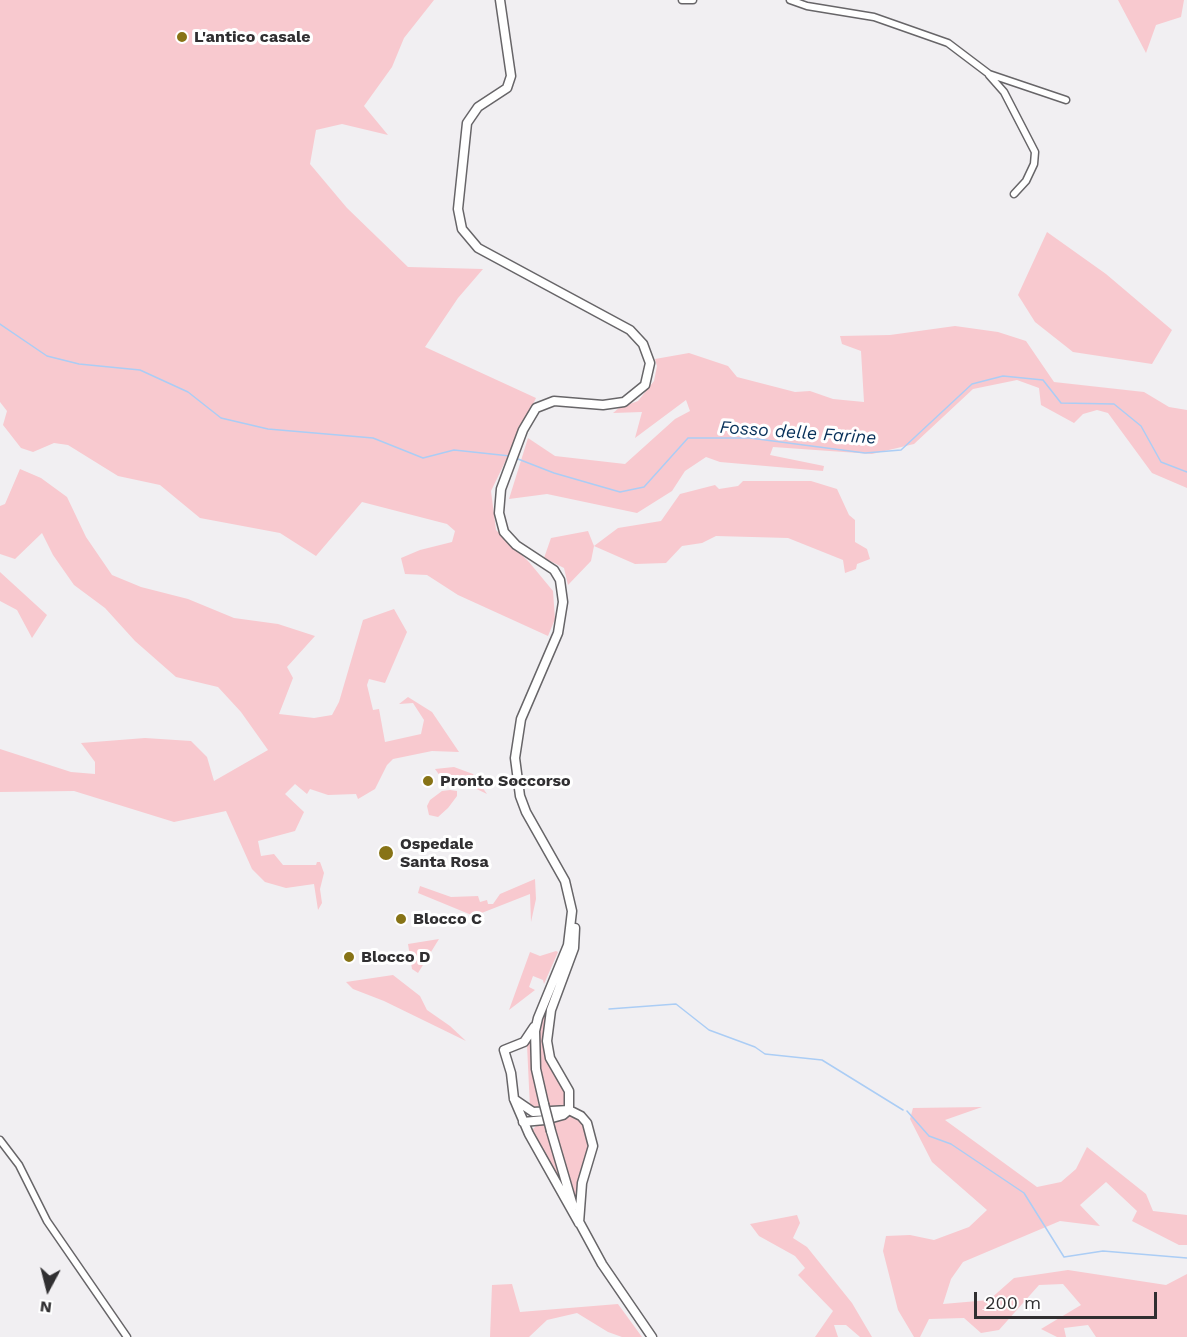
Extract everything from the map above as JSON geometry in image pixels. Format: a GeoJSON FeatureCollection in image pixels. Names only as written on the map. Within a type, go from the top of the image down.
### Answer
{"type":"FeatureCollection","features":[{"type":"Feature","properties":{"kind":"main road"},"geometry":{"type":"LineString","coordinates":[[500,0],[511,76],[507,88],[478,107],[467,123],[458,209],[462,229],[478,248],[630,330],[643,344],[650,363],[645,385],[628,400],[603,405],[560,401],[543,404],[533,411],[520,437],[505,477],[500,504],[504,532],[516,545],[550,566],[560,580],[562,590],[562,617],[558,633],[521,719],[515,758],[520,796],[526,812],[565,880],[572,919],[575,943],[551,1010],[547,1041],[550,1058],[569,1090],[569,1110]]}},
{"type":"Feature","properties":{"kind":"main road"},"geometry":{"type":"LineString","coordinates":[[572,919],[568,945],[538,1018],[524,1042],[504,1050],[511,1070],[514,1099],[523,1122],[602,1264],[652,1337]]}},
{"type":"Feature","properties":{"kind":"main road"},"geometry":{"type":"LineString","coordinates":[[538,1018],[535,1060],[550,1131],[579,1223]]}},
{"type":"Feature","properties":{"kind":"main road"},"geometry":{"type":"LineString","coordinates":[[514,1099],[529,1111],[546,1108],[569,1110],[584,1119],[593,1142],[582,1183],[579,1223]]}},
{"type":"Feature","properties":{"kind":"main road"},"geometry":{"type":"LineString","coordinates":[[523,1122],[546,1108]]}},
{"type":"Feature","properties":{"kind":"main road"},"geometry":{"type":"LineString","coordinates":[[523,1122],[545,1120],[563,1115],[569,1110]]}},
{"type":"Feature","properties":{"kind":"street"},"geometry":{"type":"LineString","coordinates":[[682,0],[693,0]]}},
{"type":"Feature","properties":{"kind":"street"},"geometry":{"type":"LineString","coordinates":[[790,0],[807,6],[874,17],[948,43],[989,74],[1004,92],[1035,152],[1034,164],[1026,181],[1014,194]]}},
{"type":"Feature","properties":{"kind":"street"},"geometry":{"type":"LineString","coordinates":[[989,74],[1066,100]]}},
{"type":"Feature","properties":{"kind":"street"},"geometry":{"type":"LineString","coordinates":[[0,1140],[19,1165],[46,1221],[127,1337]]}},
{"type":"Feature","properties":{"kind":"shaded area"},"geometry":{"type":"Polygon","coordinates":[[[0,0],[434,0],[404,38],[392,67],[364,106],[388,135],[342,124],[316,130],[310,164],[347,208],[408,267],[483,269],[458,298],[425,347],[536,398],[491,491],[496,530],[529,562],[553,591],[555,619],[548,636],[458,595],[427,575],[405,574],[401,558],[420,550],[452,542],[455,531],[447,524],[362,502],[316,556],[280,533],[200,518],[160,485],[118,476],[68,445],[54,443],[33,452],[21,448],[3,425],[7,411],[0,402],[0,0]]]}},
{"type":"Feature","properties":{"kind":"shaded area"},"geometry":{"type":"Polygon","coordinates":[[[1118,0],[1184,0],[1181,17],[1156,25],[1146,53],[1118,0]]]}},
{"type":"Feature","properties":{"kind":"shaded area"},"geometry":{"type":"Polygon","coordinates":[[[1047,232],[1106,274],[1172,330],[1152,364],[1073,352],[1035,322],[1018,295],[1047,232]]]}},
{"type":"Feature","properties":{"kind":"shaded area"},"geometry":{"type":"Polygon","coordinates":[[[955,326],[998,332],[1026,341],[1054,382],[1144,392],[1169,407],[1187,410],[1187,488],[1152,473],[1108,413],[1097,410],[1083,414],[1074,423],[1041,405],[1039,388],[1017,380],[973,389],[914,444],[872,454],[773,447],[770,455],[824,466],[823,471],[720,462],[706,457],[685,471],[672,491],[637,513],[547,494],[509,499],[528,438],[555,456],[625,464],[675,419],[690,411],[686,400],[635,438],[642,412],[613,413],[619,408],[638,401],[654,381],[657,366],[655,359],[689,353],[728,366],[737,377],[795,392],[810,391],[833,399],[864,402],[861,351],[842,344],[840,336],[890,335],[955,326]]]}},
{"type":"Feature","properties":{"kind":"shaded area"},"geometry":{"type":"Polygon","coordinates":[[[20,469],[41,478],[67,497],[86,537],[112,575],[141,587],[188,599],[234,618],[278,624],[315,636],[287,667],[293,678],[279,714],[314,718],[332,715],[339,702],[363,620],[394,609],[407,632],[385,683],[369,679],[367,685],[373,710],[379,709],[385,742],[421,734],[424,720],[413,703],[399,704],[408,697],[432,712],[459,752],[432,751],[393,759],[387,765],[375,789],[358,799],[356,794],[328,795],[310,789],[307,794],[295,784],[285,794],[304,812],[295,831],[258,841],[261,856],[274,854],[283,865],[316,865],[320,862],[324,873],[320,889],[322,903],[318,910],[314,884],[286,888],[265,882],[252,869],[226,811],[174,822],[74,791],[0,792],[0,749],[71,772],[95,774],[95,762],[81,743],[145,738],[191,741],[207,757],[214,781],[268,750],[241,712],[218,687],[176,677],[135,641],[105,608],[74,585],[53,555],[42,533],[15,559],[0,554],[0,506],[5,504],[20,469]]]}},
{"type":"Feature","properties":{"kind":"shaded area"},"geometry":{"type":"Polygon","coordinates":[[[743,481],[811,481],[837,489],[849,515],[855,520],[855,542],[867,549],[870,559],[857,564],[856,569],[845,573],[843,560],[788,538],[716,536],[702,543],[682,546],[666,563],[635,564],[594,546],[618,528],[661,521],[680,494],[715,485],[719,489],[738,486],[743,481]]]}},
{"type":"Feature","properties":{"kind":"shaded area"},"geometry":{"type":"Polygon","coordinates":[[[588,531],[594,546],[591,561],[568,585],[564,568],[544,558],[551,538],[588,531]]]}},
{"type":"Feature","properties":{"kind":"shaded area"},"geometry":{"type":"Polygon","coordinates":[[[0,572],[47,615],[32,638],[17,610],[0,601],[0,572]]]}},
{"type":"Feature","properties":{"kind":"shaded area"},"geometry":{"type":"Polygon","coordinates":[[[454,767],[473,774],[487,794],[458,780],[443,780],[435,769],[454,767]]]}},
{"type":"Feature","properties":{"kind":"shaded area"},"geometry":{"type":"Polygon","coordinates":[[[442,791],[457,791],[457,796],[448,808],[438,817],[429,815],[427,806],[430,800],[442,791]]]}},
{"type":"Feature","properties":{"kind":"shaded area"},"geometry":{"type":"Polygon","coordinates":[[[535,879],[536,899],[531,922],[530,894],[474,916],[418,893],[420,886],[451,897],[478,896],[480,902],[487,900],[488,904],[493,904],[500,894],[535,879]]]}},
{"type":"Feature","properties":{"kind":"shaded area"},"geometry":{"type":"Polygon","coordinates":[[[439,939],[418,973],[412,969],[408,944],[439,939]]]}},
{"type":"Feature","properties":{"kind":"shaded area"},"geometry":{"type":"Polygon","coordinates":[[[530,952],[540,956],[558,952],[544,984],[543,980],[533,976],[529,987],[535,990],[509,1010],[530,952]]]}},
{"type":"Feature","properties":{"kind":"shaded area"},"geometry":{"type":"Polygon","coordinates":[[[393,975],[420,996],[427,1010],[466,1041],[384,1001],[353,989],[346,982],[393,975]]]}},
{"type":"Feature","properties":{"kind":"shaded area"},"geometry":{"type":"Polygon","coordinates":[[[555,990],[544,1034],[567,1095],[565,1107],[530,1108],[527,1045],[531,1042],[532,1070],[539,1105],[547,1103],[539,1069],[538,1040],[542,1019],[555,990]]]}},
{"type":"Feature","properties":{"kind":"shaded area"},"geometry":{"type":"Polygon","coordinates":[[[982,1107],[945,1120],[1037,1187],[1061,1182],[1076,1169],[1087,1147],[1146,1194],[1153,1211],[1187,1215],[1187,1245],[1179,1245],[1132,1221],[1137,1211],[1106,1182],[1080,1205],[1100,1226],[1060,1221],[963,1262],[951,1279],[943,1304],[989,1300],[1014,1278],[1068,1270],[1166,1285],[1187,1274],[1187,1337],[1096,1337],[1088,1325],[1064,1328],[1066,1337],[1057,1337],[1041,1329],[1081,1305],[1063,1284],[1039,1285],[999,1330],[981,1333],[964,1318],[929,1319],[920,1337],[914,1337],[898,1310],[883,1251],[886,1236],[910,1235],[934,1240],[969,1227],[987,1210],[932,1162],[910,1119],[913,1108],[982,1107]]]}},
{"type":"Feature","properties":{"kind":"shaded area"},"geometry":{"type":"Polygon","coordinates":[[[570,1114],[582,1121],[590,1146],[576,1200],[547,1131],[562,1185],[532,1130],[537,1125],[570,1114]]]}},
{"type":"Feature","properties":{"kind":"shaded area"},"geometry":{"type":"Polygon","coordinates":[[[797,1215],[800,1223],[793,1238],[807,1247],[852,1303],[872,1337],[860,1337],[846,1325],[834,1325],[838,1337],[815,1337],[833,1311],[798,1275],[805,1268],[795,1256],[759,1236],[750,1224],[797,1215]]]}},
{"type":"Feature","properties":{"kind":"shaded area"},"geometry":{"type":"Polygon","coordinates":[[[512,1284],[520,1312],[618,1304],[642,1337],[622,1337],[608,1332],[577,1313],[547,1320],[529,1337],[490,1337],[492,1285],[512,1284]]]}},
{"type":"Feature","properties":{"kind":"waterway","name":"Fosso delle Farine"},"geometry":{"type":"LineString","coordinates":[[0,324],[47,356],[79,364],[140,370],[188,392],[221,418],[268,429],[373,438],[423,458],[454,450],[510,456]]}},
{"type":"Feature","properties":{"kind":"waterway","name":"Fosso delle Farine"},"geometry":{"type":"LineString","coordinates":[[518,459],[554,473],[620,492],[644,487],[688,438],[750,438],[865,453],[901,450],[972,384],[1003,376],[1043,380],[1061,403],[1114,404],[1141,426],[1161,462],[1187,472]]}},
{"type":"Feature","properties":{"kind":"waterway"},"geometry":{"type":"LineString","coordinates":[[609,1009],[676,1004],[709,1030],[755,1047],[765,1054],[822,1060],[903,1110]]}},
{"type":"Feature","properties":{"kind":"waterway"},"geometry":{"type":"LineString","coordinates":[[907,1111],[929,1136],[951,1144],[1024,1193],[1064,1257],[1103,1251],[1187,1258]]}},
{"type":"Feature","properties":{"kind":"place","name":"L'antico casale"},"geometry":{"type":"Point","coordinates":[182,37]}},
{"type":"Feature","properties":{"kind":"place","name":"Pronto Soccorso"},"geometry":{"type":"Point","coordinates":[428,781]}},
{"type":"Feature","properties":{"kind":"place","name":"Ospedale Santa Rosa"},"geometry":{"type":"Point","coordinates":[386,853]}},
{"type":"Feature","properties":{"kind":"place","name":"Blocco C"},"geometry":{"type":"Point","coordinates":[401,919]}},
{"type":"Feature","properties":{"kind":"place","name":"Blocco D"},"geometry":{"type":"Point","coordinates":[349,957]}}]}
